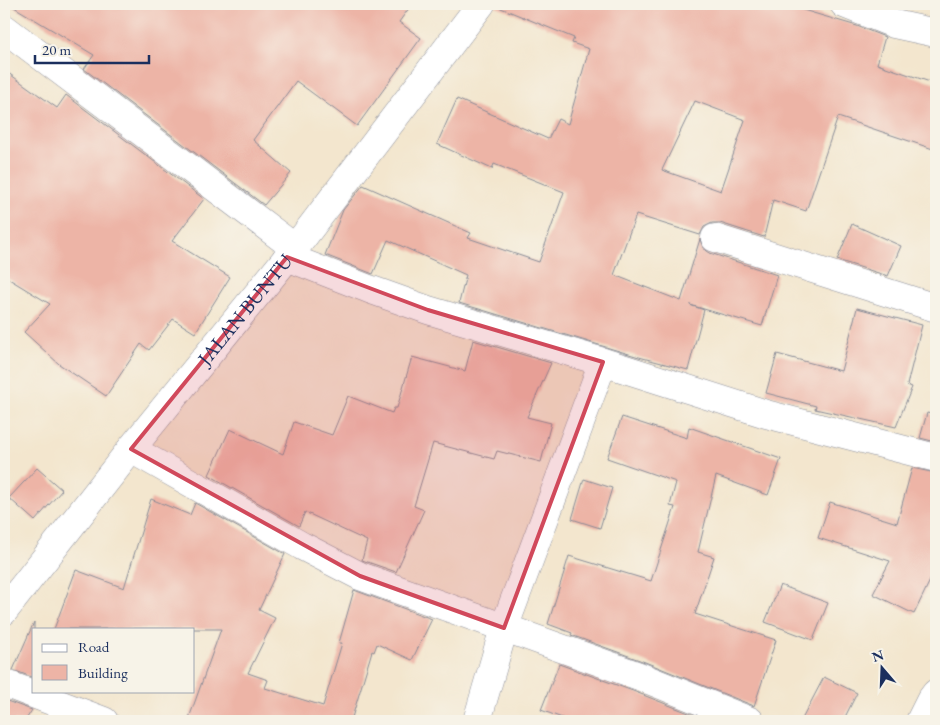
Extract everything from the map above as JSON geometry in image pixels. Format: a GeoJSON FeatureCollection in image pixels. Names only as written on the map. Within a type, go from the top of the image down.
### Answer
{"type":"FeatureCollection","features":[{"type":"Feature","properties":{"kind":"street","name":"JALAN BUNTU"},"geometry":{"type":"LineString","coordinates":[[4,611],[131,449],[291,252],[481,4]]}},
{"type":"Feature","properties":{"kind":"street"},"geometry":{"type":"LineString","coordinates":[[844,4],[894,24],[936,33]]}},
{"type":"Feature","properties":{"kind":"street"},"geometry":{"type":"LineString","coordinates":[[4,28],[291,252],[369,289],[428,310],[603,362],[766,414],[936,458]]}},
{"type":"Feature","properties":{"kind":"street"},"geometry":{"type":"LineString","coordinates":[[716,238],[936,308]]}},
{"type":"Feature","properties":{"kind":"street"},"geometry":{"type":"LineString","coordinates":[[477,721],[504,628],[603,362]]}},
{"type":"Feature","properties":{"kind":"street"},"geometry":{"type":"LineString","coordinates":[[131,449],[302,546],[360,576],[639,676],[750,721]]}},
{"type":"Feature","properties":{"kind":"street"},"geometry":{"type":"LineString","coordinates":[[4,683],[104,721]]}},
{"type":"Feature","properties":{"kind":"street"},"geometry":{"type":"LineString","coordinates":[[920,721],[936,693]]}},
{"type":"Feature","properties":{"kind":"highlighted area"},"geometry":{"type":"Polygon","coordinates":[[[287,257],[428,310],[603,362],[504,628],[360,576],[131,449],[287,257]]]}},
{"type":"Feature","properties":{"kind":"building"},"geometry":{"type":"Polygon","coordinates":[[[9,4],[412,4],[399,22],[421,38],[357,126],[296,81],[253,140],[291,173],[264,205],[84,69],[94,55],[9,4]]]}},
{"type":"Feature","properties":{"kind":"building"},"geometry":{"type":"Polygon","coordinates":[[[496,4],[783,4],[857,26],[885,37],[877,64],[936,84],[936,150],[838,117],[806,211],[773,200],[764,237],[720,223],[712,223],[704,227],[700,235],[636,215],[614,275],[681,301],[700,239],[703,248],[710,253],[777,275],[762,326],[690,305],[704,310],[688,370],[459,303],[466,275],[388,240],[373,274],[325,255],[343,210],[363,185],[471,233],[468,238],[539,262],[564,192],[494,164],[492,169],[437,144],[457,99],[548,139],[558,119],[568,124],[589,49],[572,43],[574,38],[496,6],[496,4]],[[695,101],[662,170],[721,191],[745,120],[695,101]]]}},
{"type":"Feature","properties":{"kind":"building"},"geometry":{"type":"Polygon","coordinates":[[[4,70],[57,108],[66,95],[204,199],[172,241],[230,277],[195,333],[173,319],[149,350],[141,344],[106,396],[59,364],[24,332],[50,304],[4,276],[4,70]]]}},
{"type":"Feature","properties":{"kind":"building"},"geometry":{"type":"Polygon","coordinates":[[[852,224],[901,246],[888,276],[837,260],[852,224]]]}},
{"type":"Feature","properties":{"kind":"building"},"geometry":{"type":"Polygon","coordinates":[[[857,308],[922,325],[907,385],[912,387],[896,427],[815,409],[816,406],[766,393],[777,354],[841,371],[857,308]]]}},
{"type":"Feature","properties":{"kind":"building"},"geometry":{"type":"Polygon","coordinates":[[[473,340],[551,363],[527,417],[551,423],[541,462],[497,451],[494,459],[433,443],[414,506],[424,510],[396,572],[362,560],[367,541],[305,512],[299,526],[209,475],[230,429],[283,454],[294,422],[332,435],[348,396],[392,413],[394,408],[397,408],[412,357],[465,371],[473,340]]]}},
{"type":"Feature","properties":{"kind":"building"},"geometry":{"type":"Polygon","coordinates":[[[927,413],[936,415],[936,442],[920,438],[927,413]]]}},
{"type":"Feature","properties":{"kind":"building"},"geometry":{"type":"Polygon","coordinates":[[[622,417],[687,438],[689,427],[781,459],[768,495],[716,476],[698,552],[714,557],[695,614],[776,640],[754,706],[645,662],[571,635],[572,633],[548,624],[569,556],[651,581],[675,507],[670,506],[676,482],[607,458],[622,417]]]}},
{"type":"Feature","properties":{"kind":"building"},"geometry":{"type":"Polygon","coordinates":[[[37,468],[62,490],[35,521],[9,498],[37,468]]]}},
{"type":"Feature","properties":{"kind":"building"},"geometry":{"type":"Polygon","coordinates":[[[912,468],[936,473],[936,568],[914,614],[873,594],[890,561],[818,538],[830,502],[897,523],[912,468]]]}},
{"type":"Feature","properties":{"kind":"building"},"geometry":{"type":"Polygon","coordinates":[[[584,479],[612,488],[600,528],[572,519],[584,479]]]}},
{"type":"Feature","properties":{"kind":"building"},"geometry":{"type":"Polygon","coordinates":[[[151,499],[190,515],[195,503],[285,554],[259,610],[275,618],[248,673],[268,680],[265,688],[323,706],[342,643],[339,643],[354,590],[432,619],[412,660],[377,644],[374,652],[372,651],[351,721],[188,721],[221,629],[54,628],[76,570],[124,588],[151,499]]]}},
{"type":"Feature","properties":{"kind":"building"},"geometry":{"type":"Polygon","coordinates":[[[780,585],[828,603],[813,640],[765,622],[780,585]]]}},
{"type":"Feature","properties":{"kind":"building"},"geometry":{"type":"Polygon","coordinates":[[[34,622],[34,628],[32,628],[32,677],[13,670],[34,622]]]}},
{"type":"Feature","properties":{"kind":"building"},"geometry":{"type":"Polygon","coordinates":[[[559,664],[709,721],[570,721],[541,710],[559,664]]]}},
{"type":"Feature","properties":{"kind":"building"},"geometry":{"type":"Polygon","coordinates":[[[824,677],[857,693],[843,721],[801,721],[824,677]]]}},
{"type":"Feature","properties":{"kind":"building"},"geometry":{"type":"Polygon","coordinates":[[[4,700],[32,710],[25,721],[4,721],[4,700]]]}}]}
